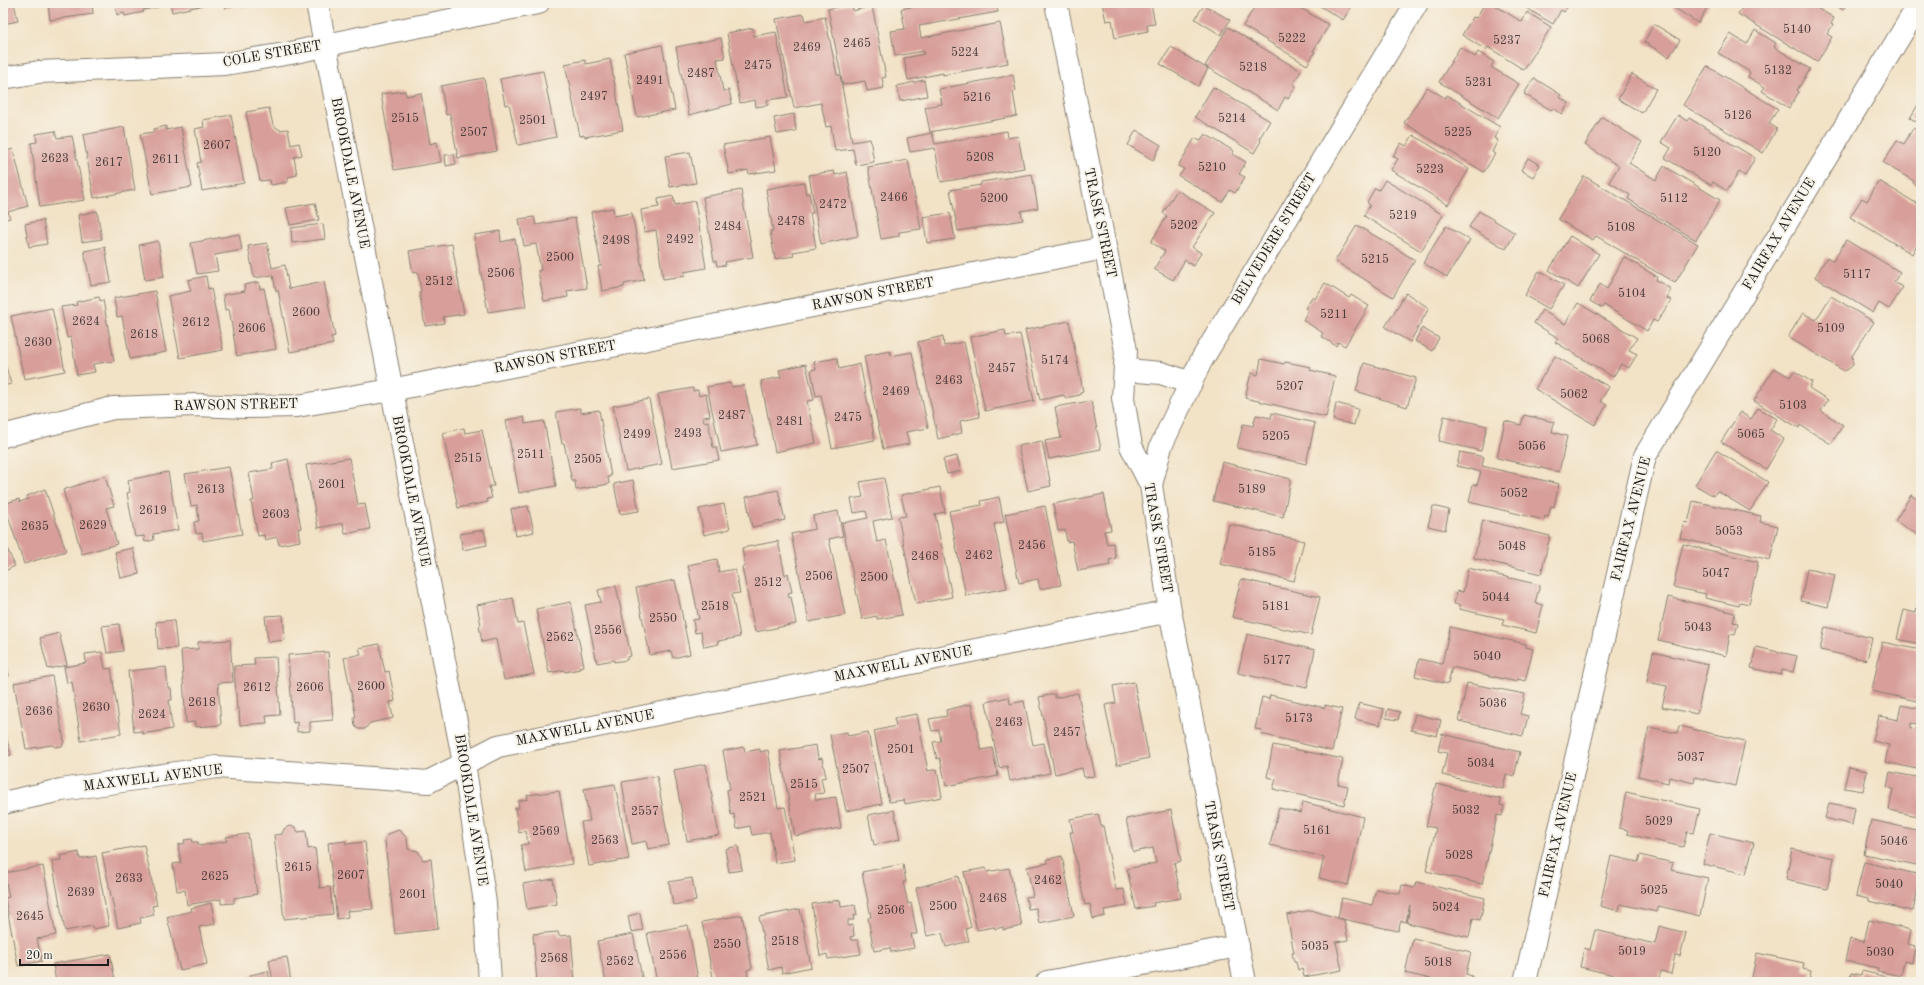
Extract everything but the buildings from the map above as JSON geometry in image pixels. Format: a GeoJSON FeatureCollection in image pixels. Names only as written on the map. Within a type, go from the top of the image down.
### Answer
{"type":"FeatureCollection","features":[{"type":"Feature","properties":{"kind":"street","name":"BROOKDALE AVENUE"},"geometry":{"type":"LineString","coordinates":[[317,3],[464,763],[485,903],[490,982]]}},
{"type":"Feature","properties":{"kind":"street","name":"COLE STREET"},"geometry":{"type":"LineString","coordinates":[[3,78],[39,72],[225,64],[291,53],[538,3]]}},
{"type":"Feature","properties":{"kind":"street","name":"TRASK STREET"},"geometry":{"type":"LineString","coordinates":[[1056,3],[1104,248],[1126,351],[1126,370],[1123,398],[1131,446],[1151,485],[1170,611],[1245,982]]}},
{"type":"Feature","properties":{"kind":"street","name":"BELVEDERE STREET"},"geometry":{"type":"LineString","coordinates":[[1151,485],[1161,446],[1201,361],[1417,3]]}},
{"type":"Feature","properties":{"kind":"street","name":"FAIRFAX AVENUE"},"geometry":{"type":"LineString","coordinates":[[1525,982],[1644,456],[1920,3]]}},
{"type":"Feature","properties":{"kind":"street","name":"RAWSON STREET"},"geometry":{"type":"LineString","coordinates":[[3,436],[113,408],[196,405],[245,407],[297,406],[392,390],[1104,248]]}},
{"type":"Feature","properties":{"kind":"street"},"geometry":{"type":"LineString","coordinates":[[1126,370],[1161,373],[1191,383]]}},
{"type":"Feature","properties":{"kind":"street","name":"MAXWELL AVENUE"},"geometry":{"type":"LineString","coordinates":[[3,803],[62,790],[217,767],[428,782],[498,746],[1170,611]]}},
{"type":"Feature","properties":{"kind":"street"},"geometry":{"type":"LineString","coordinates":[[1047,982],[1238,946]]}}]}
